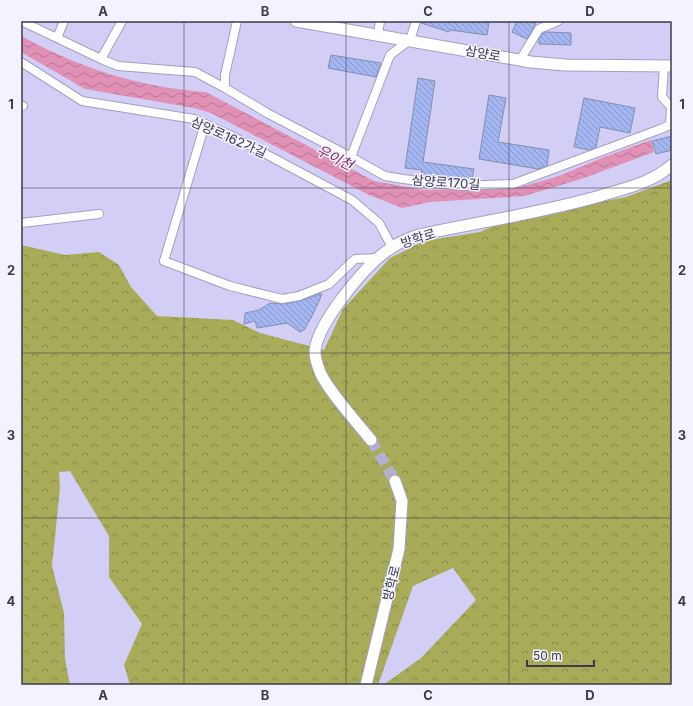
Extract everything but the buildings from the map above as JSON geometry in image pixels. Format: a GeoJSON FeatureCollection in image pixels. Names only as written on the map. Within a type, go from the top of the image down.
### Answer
{"type":"FeatureCollection","features":[{"type":"Feature","properties":{"kind":"main road","name":"삼양로"},"geometry":{"type":"LineString","coordinates":[[296,21],[378,34],[520,60],[565,65],[668,66]]}},
{"type":"Feature","properties":{"kind":"main road","name":"방학로"},"geometry":{"type":"LineString","coordinates":[[371,440],[328,385],[319,371],[315,351],[325,325],[344,294],[378,258],[403,240],[419,235],[576,203],[640,184],[658,176],[672,165]]}},
{"type":"Feature","properties":{"kind":"main road","name":"방학로"},"geometry":{"type":"LineString","coordinates":[[366,685],[399,549],[402,501],[395,481]]}},
{"type":"Feature","properties":{"kind":"street","name":"삼양로170길"},"geometry":{"type":"LineString","coordinates":[[21,21],[101,60],[118,66],[195,72],[267,113],[385,176],[461,186],[513,184],[670,125],[671,106],[662,97],[668,66]]}},
{"type":"Feature","properties":{"kind":"street"},"geometry":{"type":"LineString","coordinates":[[57,38],[64,21]]}},
{"type":"Feature","properties":{"kind":"street"},"geometry":{"type":"LineString","coordinates":[[101,60],[122,21]]}},
{"type":"Feature","properties":{"kind":"street"},"geometry":{"type":"LineString","coordinates":[[225,88],[225,75],[237,21]]}},
{"type":"Feature","properties":{"kind":"street"},"geometry":{"type":"LineString","coordinates":[[378,34],[380,21]]}},
{"type":"Feature","properties":{"kind":"street"},"geometry":{"type":"LineString","coordinates":[[351,157],[390,55],[410,40],[416,21]]}},
{"type":"Feature","properties":{"kind":"street"},"geometry":{"type":"LineString","coordinates":[[520,60],[539,29],[558,21]]}},
{"type":"Feature","properties":{"kind":"street","name":"삼양로162가길"},"geometry":{"type":"LineString","coordinates":[[21,62],[82,101],[194,119],[205,124],[352,200],[379,223],[392,247]]}},
{"type":"Feature","properties":{"kind":"street"},"geometry":{"type":"LineString","coordinates":[[205,124],[164,261],[230,286],[282,299],[299,296],[329,284],[355,259],[378,258]]}},
{"type":"Feature","properties":{"kind":"street"},"geometry":{"type":"LineString","coordinates":[[21,223],[99,214]]}},
{"type":"Feature","properties":{"kind":"green space"},"geometry":{"type":"Polygon","coordinates":[[[672,180],[672,685],[386,685],[386,683],[421,658],[476,600],[453,568],[413,586],[378,685],[130,685],[124,665],[142,624],[109,577],[109,536],[70,471],[59,472],[60,488],[52,566],[64,613],[65,659],[70,685],[21,685],[21,245],[65,255],[99,252],[119,265],[131,287],[157,316],[233,320],[260,333],[324,350],[343,309],[390,258],[424,241],[480,232],[505,220],[626,197],[672,180]]]}},
{"type":"Feature","properties":{"kind":"water","name":"우이천"},"geometry":{"type":"Polygon","coordinates":[[[21,36],[65,58],[133,81],[157,86],[206,92],[374,181],[423,190],[521,187],[559,176],[599,159],[651,140],[654,152],[581,179],[524,196],[430,202],[402,208],[367,194],[211,113],[194,108],[85,89],[21,52],[21,36]]]}},
{"type":"Feature","properties":{"kind":"tunnel"},"geometry":{"type":"LineString","coordinates":[[371,440],[395,481]]}}]}
